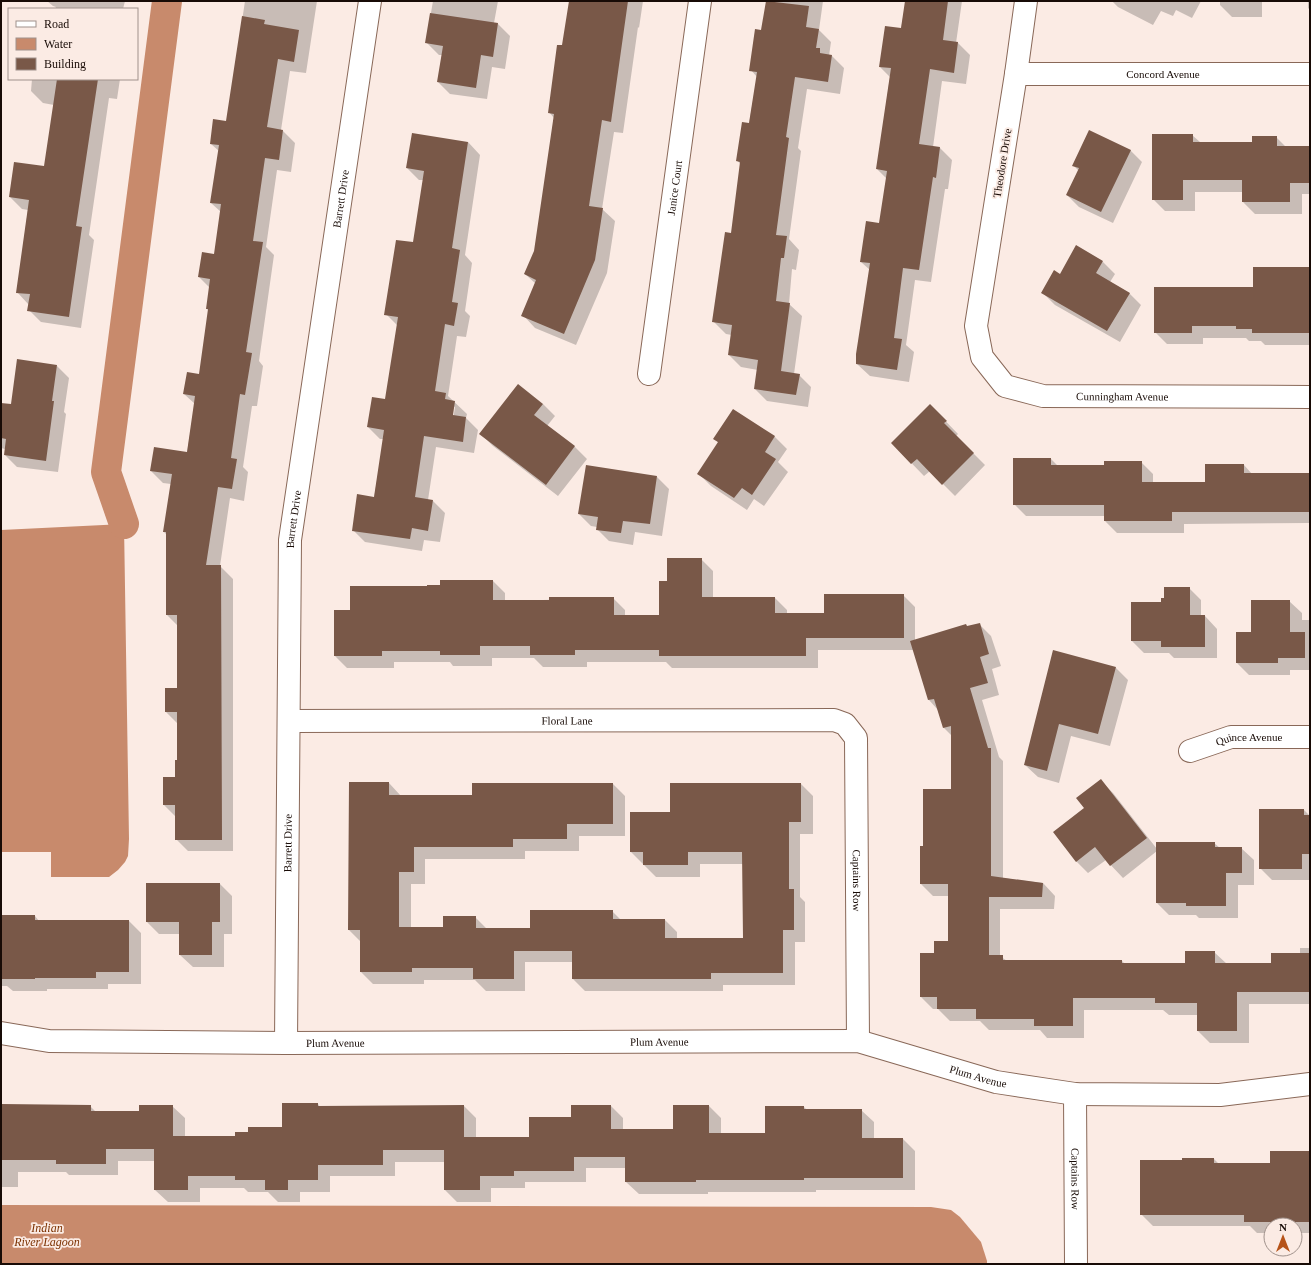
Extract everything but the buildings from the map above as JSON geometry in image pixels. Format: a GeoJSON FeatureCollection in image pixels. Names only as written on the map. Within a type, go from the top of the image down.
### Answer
{"type":"FeatureCollection","features":[{"type":"Feature","properties":{"kind":"street","name":"Barrett Drive"},"geometry":{"type":"LineString","coordinates":[[286,1043],[290,540],[370,1]]}},
{"type":"Feature","properties":{"kind":"street","name":"Janice Court"},"geometry":{"type":"LineString","coordinates":[[649,374],[700,1]]}},
{"type":"Feature","properties":{"kind":"street","name":"Theodore Drive"},"geometry":{"type":"LineString","coordinates":[[976,326],[1016,74],[1026,1]]}},
{"type":"Feature","properties":{"kind":"street","name":"Concord Avenue"},"geometry":{"type":"LineString","coordinates":[[1016,74],[1310,74]]}},
{"type":"Feature","properties":{"kind":"street","name":"Cunningham Avenue"},"geometry":{"type":"LineString","coordinates":[[976,326],[982,357],[1005,386],[1043,396],[1310,397]]}},
{"type":"Feature","properties":{"kind":"street","name":"Floral Lane"},"geometry":{"type":"LineString","coordinates":[[289,721],[834,720],[845,724]]}},
{"type":"Feature","properties":{"kind":"street","name":"Captains Row"},"geometry":{"type":"LineString","coordinates":[[845,724],[856,738],[858,1041]]}},
{"type":"Feature","properties":{"kind":"street","name":"Quince Avenue"},"geometry":{"type":"LineString","coordinates":[[1190,751],[1231,737],[1310,737]]}},
{"type":"Feature","properties":{"kind":"street","name":"Plum Avenue"},"geometry":{"type":"LineString","coordinates":[[1,1033],[49,1041],[286,1043],[858,1041],[996,1082],[1075,1094],[1220,1095],[1310,1084]]}},
{"type":"Feature","properties":{"kind":"street","name":"Captains Row"},"geometry":{"type":"LineString","coordinates":[[1075,1094],[1076,1264]]}},
{"type":"Feature","properties":{"kind":"water"},"geometry":{"type":"Polygon","coordinates":[[[124,524],[129,839],[128,856],[118,870],[109,877],[51,877],[51,852],[1,852],[1,530],[124,524]]]}},
{"type":"Feature","properties":{"kind":"water","name":"Indian River Lagoon"},"geometry":{"type":"Polygon","coordinates":[[[1,1205],[931,1207],[951,1210],[960,1217],[981,1242],[987,1264],[1,1264],[1,1205]]]}},
{"type":"Feature","properties":{"kind":"waterway"},"geometry":{"type":"LineString","coordinates":[[124,524],[106,472],[167,1]]}}]}
